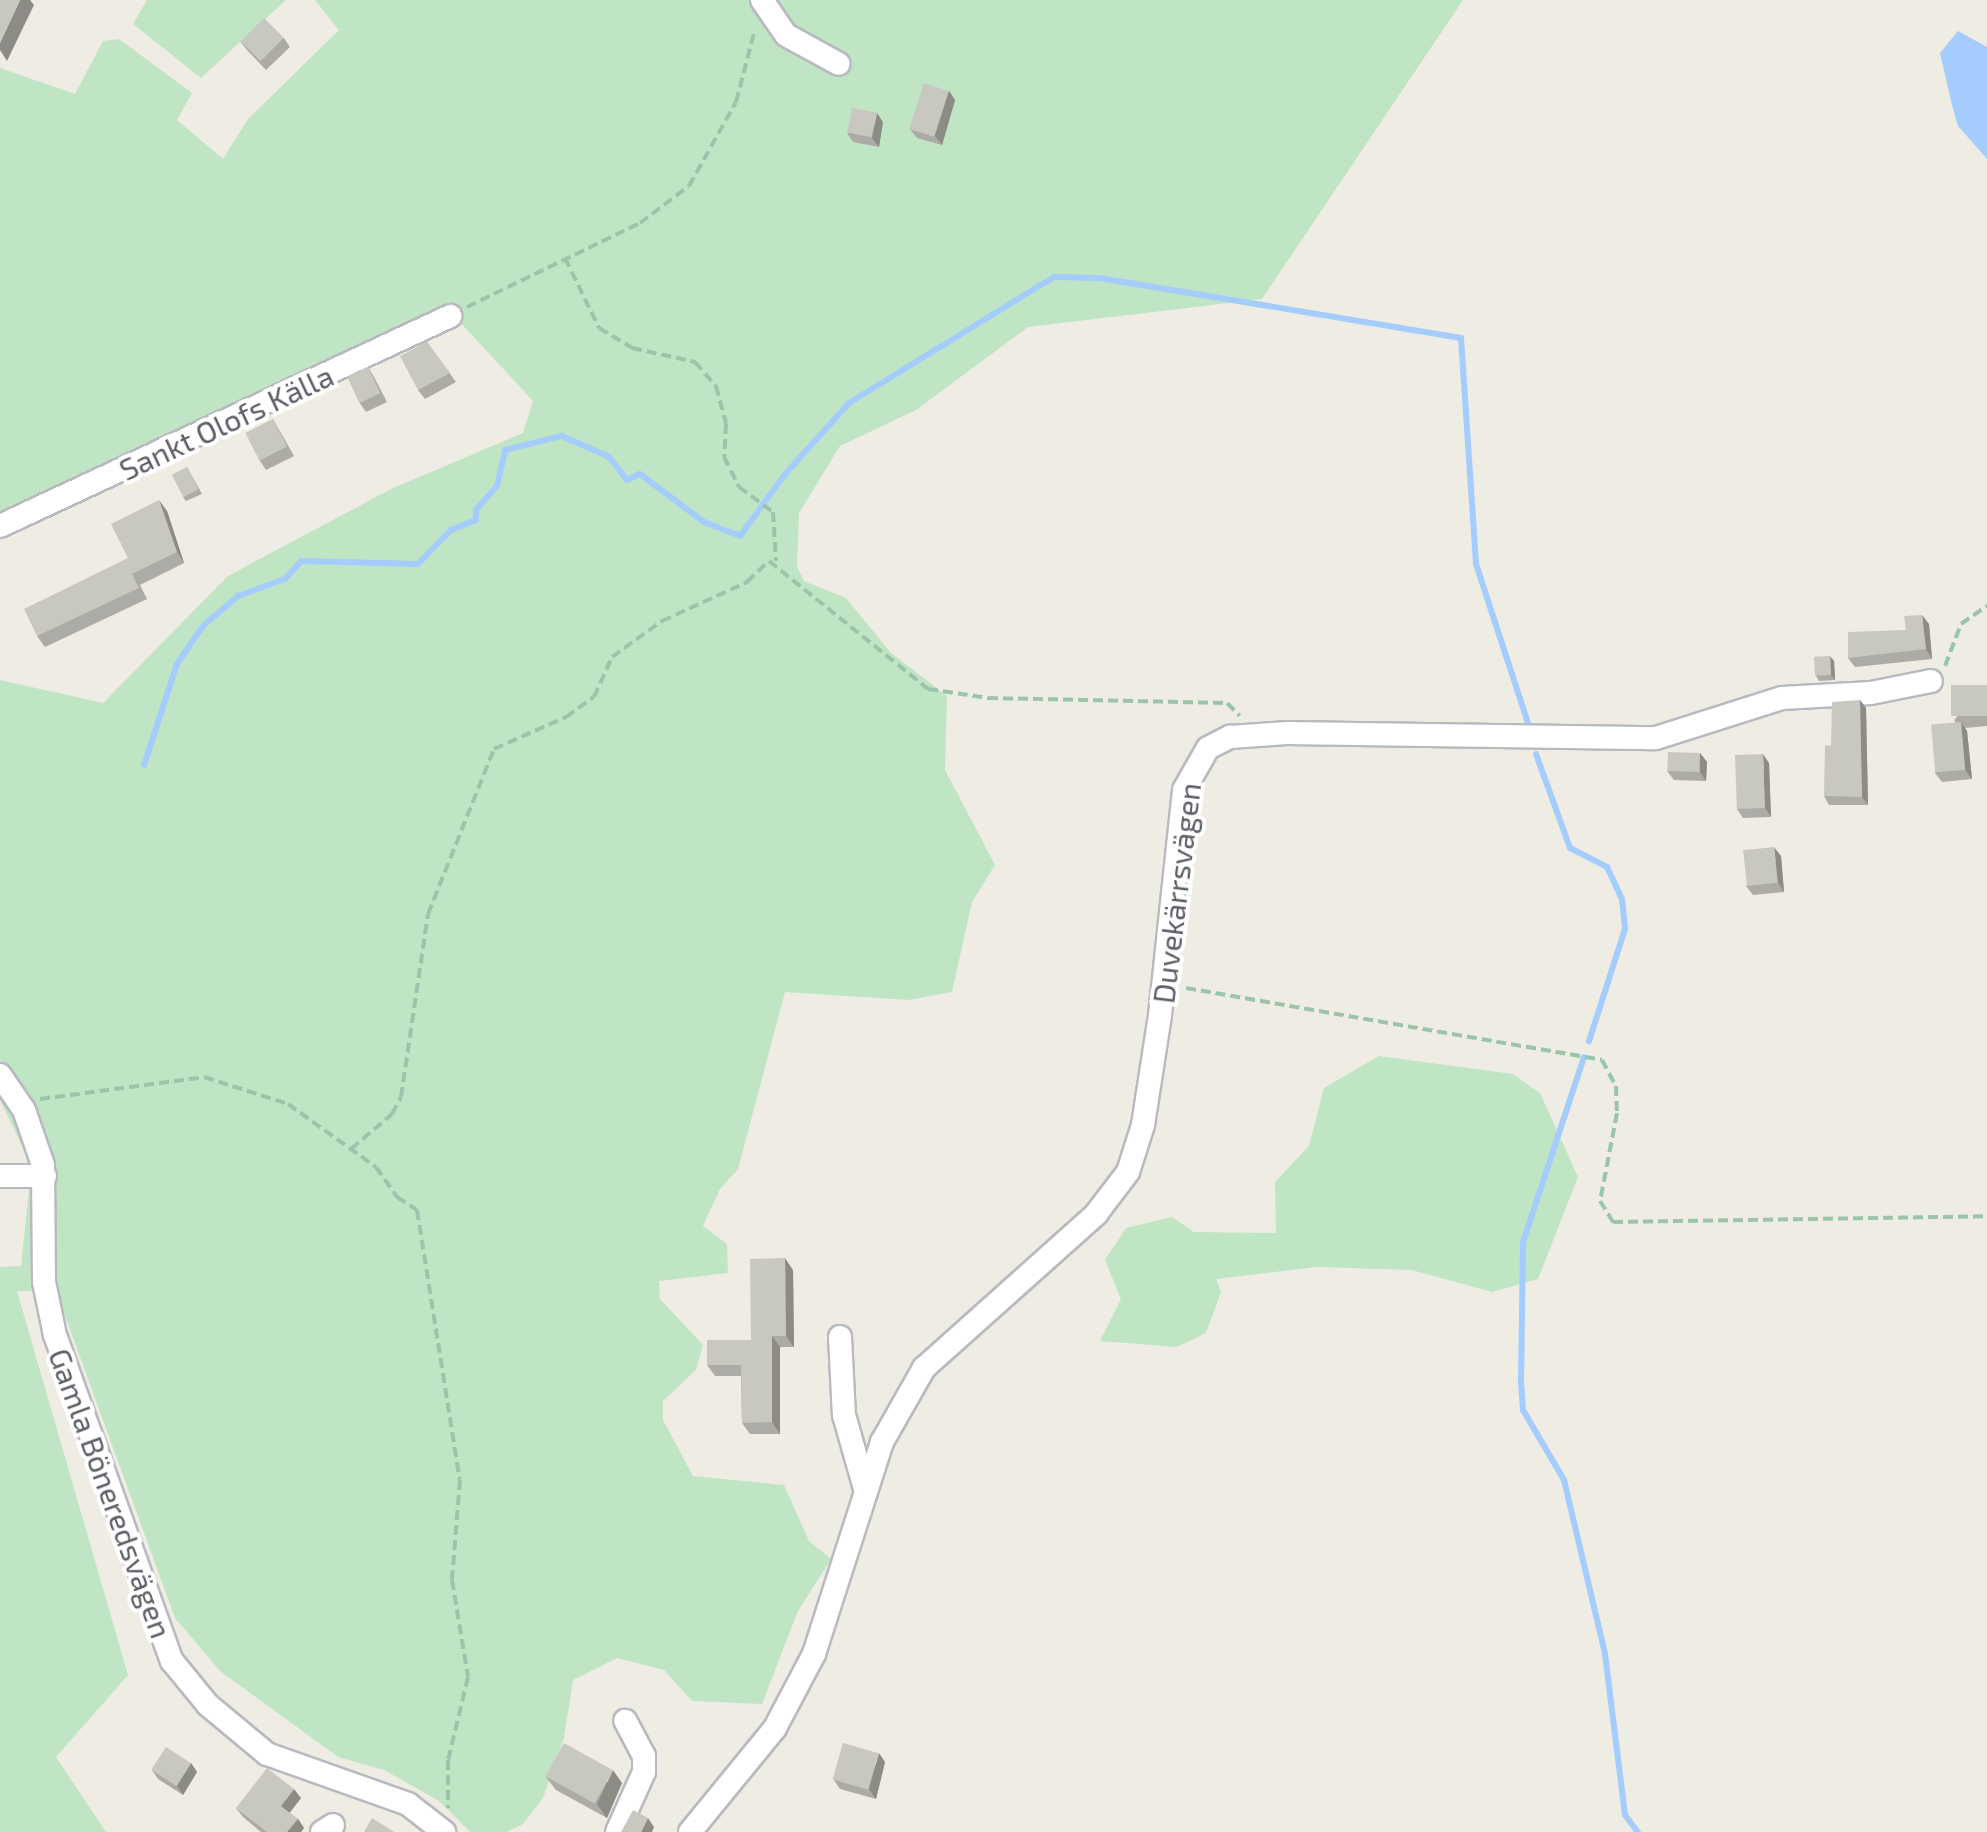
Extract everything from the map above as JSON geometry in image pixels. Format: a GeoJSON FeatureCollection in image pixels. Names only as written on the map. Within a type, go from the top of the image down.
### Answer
{"type":"FeatureCollection","features":[{"type":"Feature","properties":{"kind":"street"},"geometry":{"type":"LineString","coordinates":[[760,8],[786,35],[840,64]]}},
{"type":"Feature","properties":{"kind":"street","name":"Sankt Olofs Källa"},"geometry":{"type":"LineString","coordinates":[[0,526],[450,316]]}},
{"type":"Feature","properties":{"kind":"street"},"geometry":{"type":"LineString","coordinates":[[1239,736],[1656,738],[1782,698],[1871,693],[1931,680]]}},
{"type":"Feature","properties":{"kind":"street","name":"Duvekärrsvägen"},"geometry":{"type":"LineString","coordinates":[[690,1832],[774,1728],[814,1654],[848,1565],[882,1442],[924,1368],[1116,1192],[1144,1125],[1164,985],[1184,790],[1208,748],[1239,736]]}},
{"type":"Feature","properties":{"kind":"street","name":"Gamla Böneredsvägen"},"geometry":{"type":"LineString","coordinates":[[0,1076],[22,1106],[44,1176],[44,1282],[51,1321],[172,1662],[222,1718],[275,1759],[408,1804],[441,1829]]}},
{"type":"Feature","properties":{"kind":"street"},"geometry":{"type":"LineString","coordinates":[[0,1176],[44,1176]]}},
{"type":"Feature","properties":{"kind":"street"},"geometry":{"type":"LineString","coordinates":[[840,1338],[847,1430],[866,1492]]}},
{"type":"Feature","properties":{"kind":"street"},"geometry":{"type":"LineString","coordinates":[[617,1832],[644,1772],[644,1756],[625,1721]]}},
{"type":"Feature","properties":{"kind":"path"},"geometry":{"type":"LineString","coordinates":[[450,316],[640,223],[698,174],[736,102],[760,8]]}},
{"type":"Feature","properties":{"kind":"path"},"geometry":{"type":"LineString","coordinates":[[566,258],[599,328],[632,348],[695,362],[716,386],[726,424],[724,457],[739,487],[773,512],[776,562],[928,689],[988,698],[1227,703],[1238,710],[1239,736]]}},
{"type":"Feature","properties":{"kind":"path"},"geometry":{"type":"LineString","coordinates":[[351,1149],[392,1114],[401,1096],[428,914],[494,749],[594,697],[612,657],[662,622],[776,562]]}},
{"type":"Feature","properties":{"kind":"path"},"geometry":{"type":"LineString","coordinates":[[1931,680],[1946,665],[1961,624],[1987,606]]}},
{"type":"Feature","properties":{"kind":"path"},"geometry":{"type":"LineString","coordinates":[[1164,985],[1602,1060],[1616,1086],[1617,1113],[1600,1201],[1613,1222],[1987,1216]]}},
{"type":"Feature","properties":{"kind":"path"},"geometry":{"type":"LineString","coordinates":[[22,1106],[204,1077],[288,1104],[351,1149],[417,1210],[426,1231],[460,1480],[452,1580],[468,1677],[448,1760],[449,1808],[441,1829]]}},
{"type":"Feature","properties":{"kind":"green space"},"geometry":{"type":"Polygon","coordinates":[[[147,0],[286,0],[201,78],[133,24],[147,0]]]}},
{"type":"Feature","properties":{"kind":"green space"},"geometry":{"type":"Polygon","coordinates":[[[315,0],[1463,0],[1262,299],[1028,327],[916,410],[840,446],[799,513],[797,566],[804,581],[846,598],[890,652],[947,696],[945,770],[995,865],[972,902],[952,992],[908,1000],[785,992],[738,1169],[720,1189],[703,1226],[727,1244],[728,1273],[659,1281],[660,1299],[703,1345],[696,1370],[663,1401],[663,1420],[693,1476],[784,1485],[809,1541],[831,1559],[798,1611],[762,1704],[692,1701],[664,1670],[617,1658],[573,1680],[564,1738],[543,1798],[523,1824],[507,1832],[470,1832],[439,1801],[384,1770],[338,1757],[220,1671],[175,1618],[56,1291],[17,1291],[128,1675],[56,1757],[106,1832],[0,1832],[0,1267],[21,1266],[29,1190],[26,1154],[0,1100],[0,680],[103,703],[228,576],[391,489],[523,433],[533,401],[459,321],[0,536],[0,68],[75,94],[103,41],[119,39],[192,93],[177,120],[223,159],[248,119],[339,30],[315,0]]]}},
{"type":"Feature","properties":{"kind":"green space"},"geometry":{"type":"Polygon","coordinates":[[[1379,1056],[1513,1074],[1540,1093],[1578,1177],[1538,1279],[1492,1292],[1412,1270],[1317,1267],[1216,1279],[1221,1292],[1206,1333],[1177,1347],[1100,1341],[1121,1299],[1105,1260],[1126,1228],[1172,1217],[1194,1232],[1276,1233],[1275,1182],[1309,1146],[1324,1088],[1379,1056]]]}},
{"type":"Feature","properties":{"kind":"water"},"geometry":{"type":"Polygon","coordinates":[[[1958,31],[1987,47],[1987,159],[1958,126],[1940,53],[1958,31]]]}},
{"type":"Feature","properties":{"kind":"building"},"geometry":{"type":"Polygon","coordinates":[[[0,0],[20,0],[0,43],[0,0]]]}},
{"type":"Feature","properties":{"kind":"building"},"geometry":{"type":"Polygon","coordinates":[[[264,18],[284,38],[260,61],[241,41],[264,18]]]}},
{"type":"Feature","properties":{"kind":"building"},"geometry":{"type":"Polygon","coordinates":[[[924,83],[949,91],[934,137],[909,129],[924,83]]]}},
{"type":"Feature","properties":{"kind":"building"},"geometry":{"type":"Polygon","coordinates":[[[852,108],[877,113],[872,137],[847,133],[852,108]]]}},
{"type":"Feature","properties":{"kind":"building"},"geometry":{"type":"Polygon","coordinates":[[[427,342],[450,373],[418,390],[400,356],[427,342]]]}},
{"type":"Feature","properties":{"kind":"building"},"geometry":{"type":"Polygon","coordinates":[[[368,367],[380,393],[359,403],[347,377],[368,367]]]}},
{"type":"Feature","properties":{"kind":"building"},"geometry":{"type":"Polygon","coordinates":[[[273,419],[287,447],[259,461],[245,433],[273,419]]]}},
{"type":"Feature","properties":{"kind":"building"},"geometry":{"type":"Polygon","coordinates":[[[187,467],[198,489],[183,497],[172,475],[187,467]]]}},
{"type":"Feature","properties":{"kind":"building"},"geometry":{"type":"Polygon","coordinates":[[[159,500],[177,552],[132,574],[139,588],[37,636],[24,609],[128,558],[111,524],[159,500]]]}},
{"type":"Feature","properties":{"kind":"building"},"geometry":{"type":"Polygon","coordinates":[[[1922,615],[1926,649],[1848,658],[1848,632],[1906,630],[1904,616],[1922,615]]]}},
{"type":"Feature","properties":{"kind":"building"},"geometry":{"type":"Polygon","coordinates":[[[1830,656],[1831,675],[1815,676],[1814,657],[1830,656]]]}},
{"type":"Feature","properties":{"kind":"building"},"geometry":{"type":"Polygon","coordinates":[[[1951,685],[1987,685],[1987,716],[1951,716],[1951,685]]]}},
{"type":"Feature","properties":{"kind":"building"},"geometry":{"type":"Polygon","coordinates":[[[1860,700],[1862,797],[1824,796],[1825,745],[1831,746],[1832,702],[1860,700]]]}},
{"type":"Feature","properties":{"kind":"building"},"geometry":{"type":"Polygon","coordinates":[[[1961,722],[1965,770],[1935,772],[1931,725],[1961,722]]]}},
{"type":"Feature","properties":{"kind":"building"},"geometry":{"type":"Polygon","coordinates":[[[1668,752],[1700,753],[1699,772],[1667,771],[1668,752]]]}},
{"type":"Feature","properties":{"kind":"building"},"geometry":{"type":"Polygon","coordinates":[[[1763,754],[1765,808],[1737,809],[1735,755],[1763,754]]]}},
{"type":"Feature","properties":{"kind":"building"},"geometry":{"type":"Polygon","coordinates":[[[1774,847],[1778,883],[1747,886],[1743,850],[1774,847]]]}},
{"type":"Feature","properties":{"kind":"building"},"geometry":{"type":"Polygon","coordinates":[[[785,1258],[786,1336],[772,1336],[772,1422],[742,1423],[741,1365],[707,1365],[707,1340],[751,1340],[750,1259],[785,1258]]]}},
{"type":"Feature","properties":{"kind":"building"},"geometry":{"type":"Polygon","coordinates":[[[564,1743],[613,1770],[595,1803],[546,1776],[564,1743]]]}},
{"type":"Feature","properties":{"kind":"building"},"geometry":{"type":"Polygon","coordinates":[[[843,1743],[879,1753],[868,1790],[833,1780],[843,1743]]]}},
{"type":"Feature","properties":{"kind":"building"},"geometry":{"type":"Polygon","coordinates":[[[166,1747],[191,1763],[176,1786],[151,1770],[166,1747]]]}},
{"type":"Feature","properties":{"kind":"building"},"geometry":{"type":"Polygon","coordinates":[[[267,1768],[294,1789],[281,1806],[298,1819],[287,1832],[267,1832],[236,1808],[267,1768]]]}},
{"type":"Feature","properties":{"kind":"building"},"geometry":{"type":"Polygon","coordinates":[[[633,1810],[648,1818],[641,1832],[621,1832],[633,1810]]]}},
{"type":"Feature","properties":{"kind":"building"},"geometry":{"type":"Polygon","coordinates":[[[372,1818],[394,1832],[364,1832],[372,1818]]]}},
{"type":"Feature","properties":{"kind":"waterway"},"geometry":{"type":"LineString","coordinates":[[144,765],[177,664],[203,626],[238,596],[285,579],[301,561],[418,564],[451,530],[476,520],[476,510],[497,486],[505,450],[562,436],[609,457],[627,480],[640,474],[704,522],[740,536],[786,473],[849,403],[1054,277],[1099,278],[1461,338],[1476,564],[1529,726]]}},
{"type":"Feature","properties":{"kind":"waterway"},"geometry":{"type":"LineString","coordinates":[[1536,754],[1570,848],[1607,867],[1622,899],[1625,929],[1589,1041]]}},
{"type":"Feature","properties":{"kind":"waterway"},"geometry":{"type":"LineString","coordinates":[[1584,1057],[1523,1242],[1521,1382],[1523,1410],[1564,1480],[1605,1654],[1625,1815],[1638,1832]]}}]}
